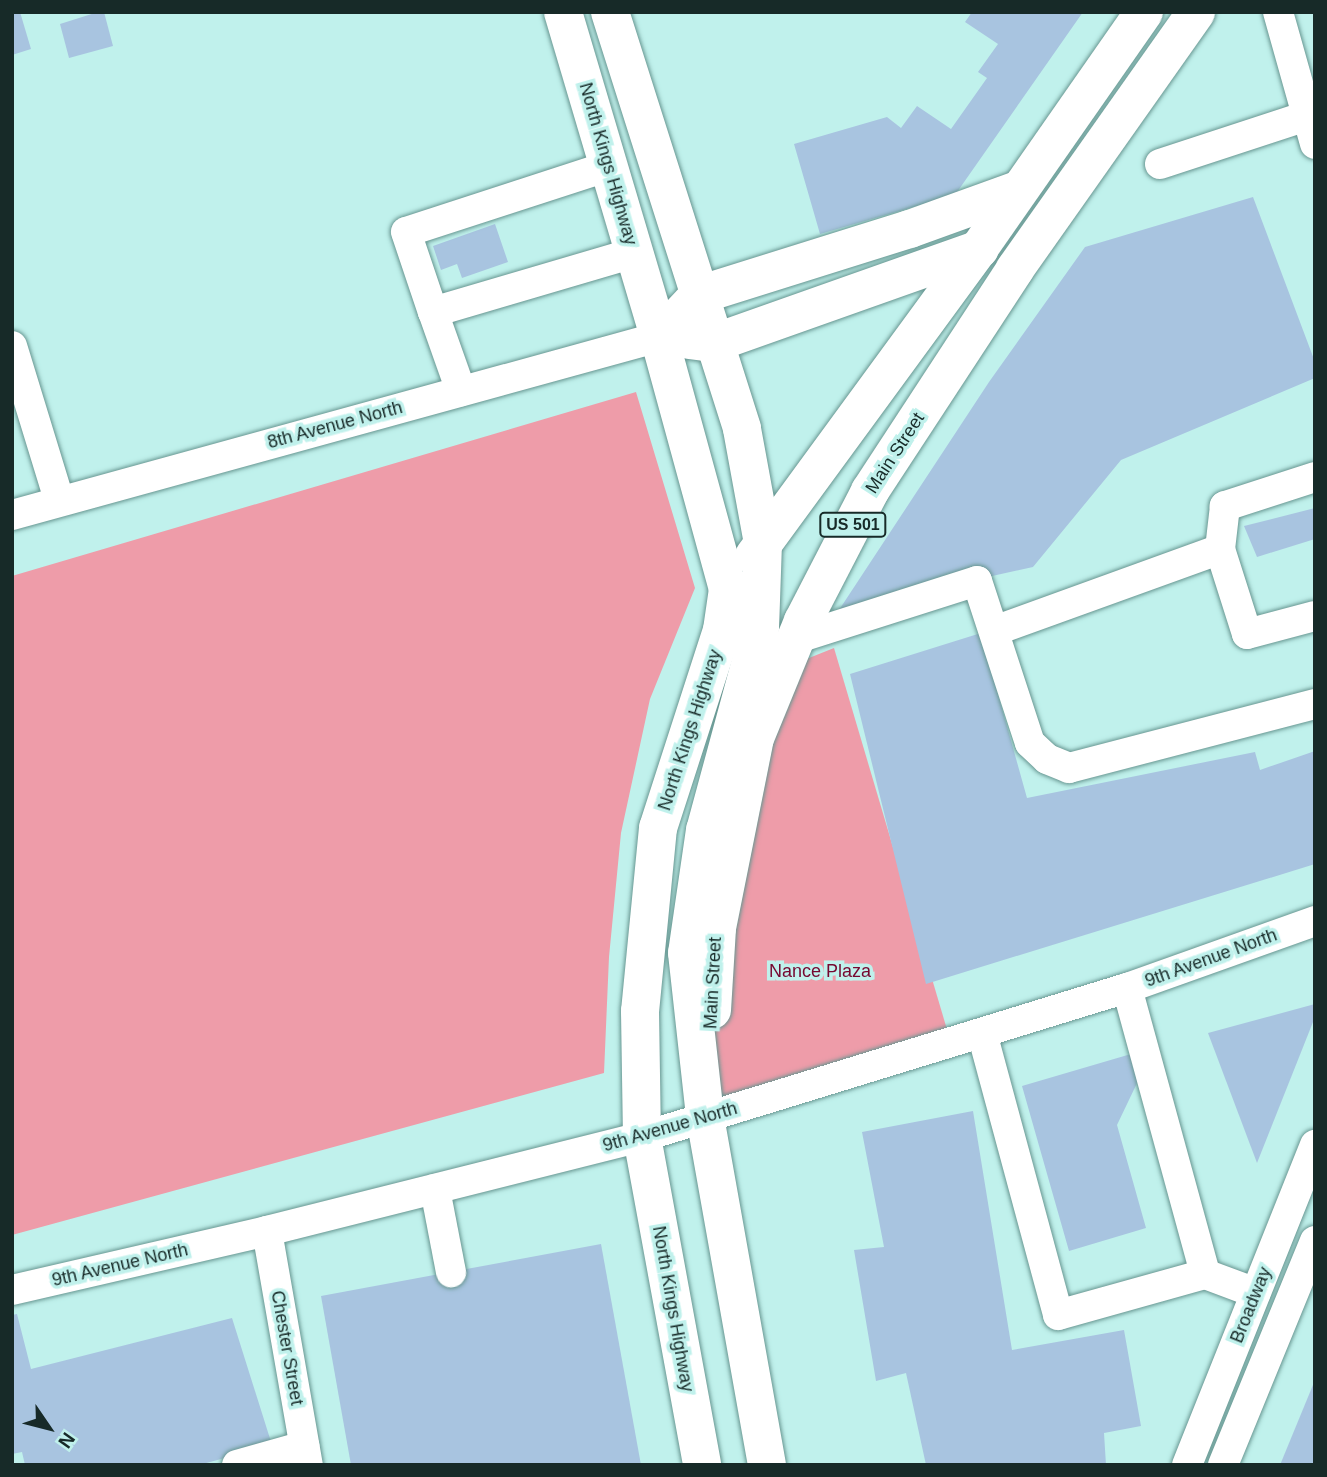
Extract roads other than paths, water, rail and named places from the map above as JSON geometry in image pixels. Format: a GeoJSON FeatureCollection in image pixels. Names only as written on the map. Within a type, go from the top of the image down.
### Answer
{"type":"FeatureCollection","features":[{"type":"Feature","properties":{"kind":"main road","name":"North Kings Highway"},"geometry":{"type":"LineString","coordinates":[[563,12],[659,337],[728,589],[722,631],[658,828],[640,1012],[642,1137],[702,1465]]}},
{"type":"Feature","properties":{"kind":"main road","name":"North Kings Highway"},"geometry":{"type":"LineString","coordinates":[[610,12],[742,429],[764,543],[760,628],[705,830],[687,953],[705,1117],[767,1465]]}},
{"type":"Feature","properties":{"kind":"main road","name":"US 501"},"geometry":{"type":"LineString","coordinates":[[728,589],[978,250],[1144,12]]}},
{"type":"Feature","properties":{"kind":"main road","name":"Main Street"},"geometry":{"type":"LineString","coordinates":[[705,1117],[717,928],[755,738],[796,639],[870,491],[1052,218],[1196,12]]}},
{"type":"Feature","properties":{"kind":"main road"},"geometry":{"type":"LineString","coordinates":[[659,337],[699,295],[910,229],[1018,190]]}},
{"type":"Feature","properties":{"kind":"main road"},"geometry":{"type":"LineString","coordinates":[[659,337],[714,343],[978,250],[1052,218]]}},
{"type":"Feature","properties":{"kind":"street"},"geometry":{"type":"LineString","coordinates":[[1278,12],[1315,144]]}},
{"type":"Feature","properties":{"kind":"street"},"geometry":{"type":"LineString","coordinates":[[1160,164],[1307,116]]}},
{"type":"Feature","properties":{"kind":"street"},"geometry":{"type":"LineString","coordinates":[[461,391],[406,232],[608,166]]}},
{"type":"Feature","properties":{"kind":"street"},"geometry":{"type":"LineString","coordinates":[[433,312],[634,253]]}},
{"type":"Feature","properties":{"kind":"street","name":"8th Avenue North"},"geometry":{"type":"LineString","coordinates":[[12,515],[659,337]]}},
{"type":"Feature","properties":{"kind":"street"},"geometry":{"type":"LineString","coordinates":[[12,346],[59,500]]}},
{"type":"Feature","properties":{"kind":"street"},"geometry":{"type":"LineString","coordinates":[[1315,477],[1225,506],[1220,549],[1247,634],[1315,616]]}},
{"type":"Feature","properties":{"kind":"street"},"geometry":{"type":"LineString","coordinates":[[994,631],[1220,549]]}},
{"type":"Feature","properties":{"kind":"street"},"geometry":{"type":"LineString","coordinates":[[796,639],[977,581],[1030,743],[1047,759],[1069,768],[1315,704]]}},
{"type":"Feature","properties":{"kind":"street","name":"9th Avenue North"},"geometry":{"type":"LineString","coordinates":[[12,1290],[267,1231],[642,1137],[1127,988],[1315,921]]}},
{"type":"Feature","properties":{"kind":"street"},"geometry":{"type":"LineString","coordinates":[[1127,988],[1205,1274]]}},
{"type":"Feature","properties":{"kind":"street"},"geometry":{"type":"LineString","coordinates":[[982,1033],[1058,1315],[1205,1274],[1256,1293]]}},
{"type":"Feature","properties":{"kind":"street","name":"Broadway"},"geometry":{"type":"LineString","coordinates":[[1187,1465],[1315,1144]]}},
{"type":"Feature","properties":{"kind":"street"},"geometry":{"type":"LineString","coordinates":[[435,1189],[451,1272]]}},
{"type":"Feature","properties":{"kind":"street","name":"Chester Street"},"geometry":{"type":"LineString","coordinates":[[267,1231],[306,1455]]}},
{"type":"Feature","properties":{"kind":"street","name":"Broadway"},"geometry":{"type":"LineString","coordinates":[[1223,1465],[1315,1241]]}},
{"type":"Feature","properties":{"kind":"street"},"geometry":{"type":"LineString","coordinates":[[237,1465],[306,1455]]}},
{"type":"Feature","properties":{"kind":"park label","name":"Nance Plaza"},"geometry":{"type":"Point","coordinates":[820,971]}}]}
